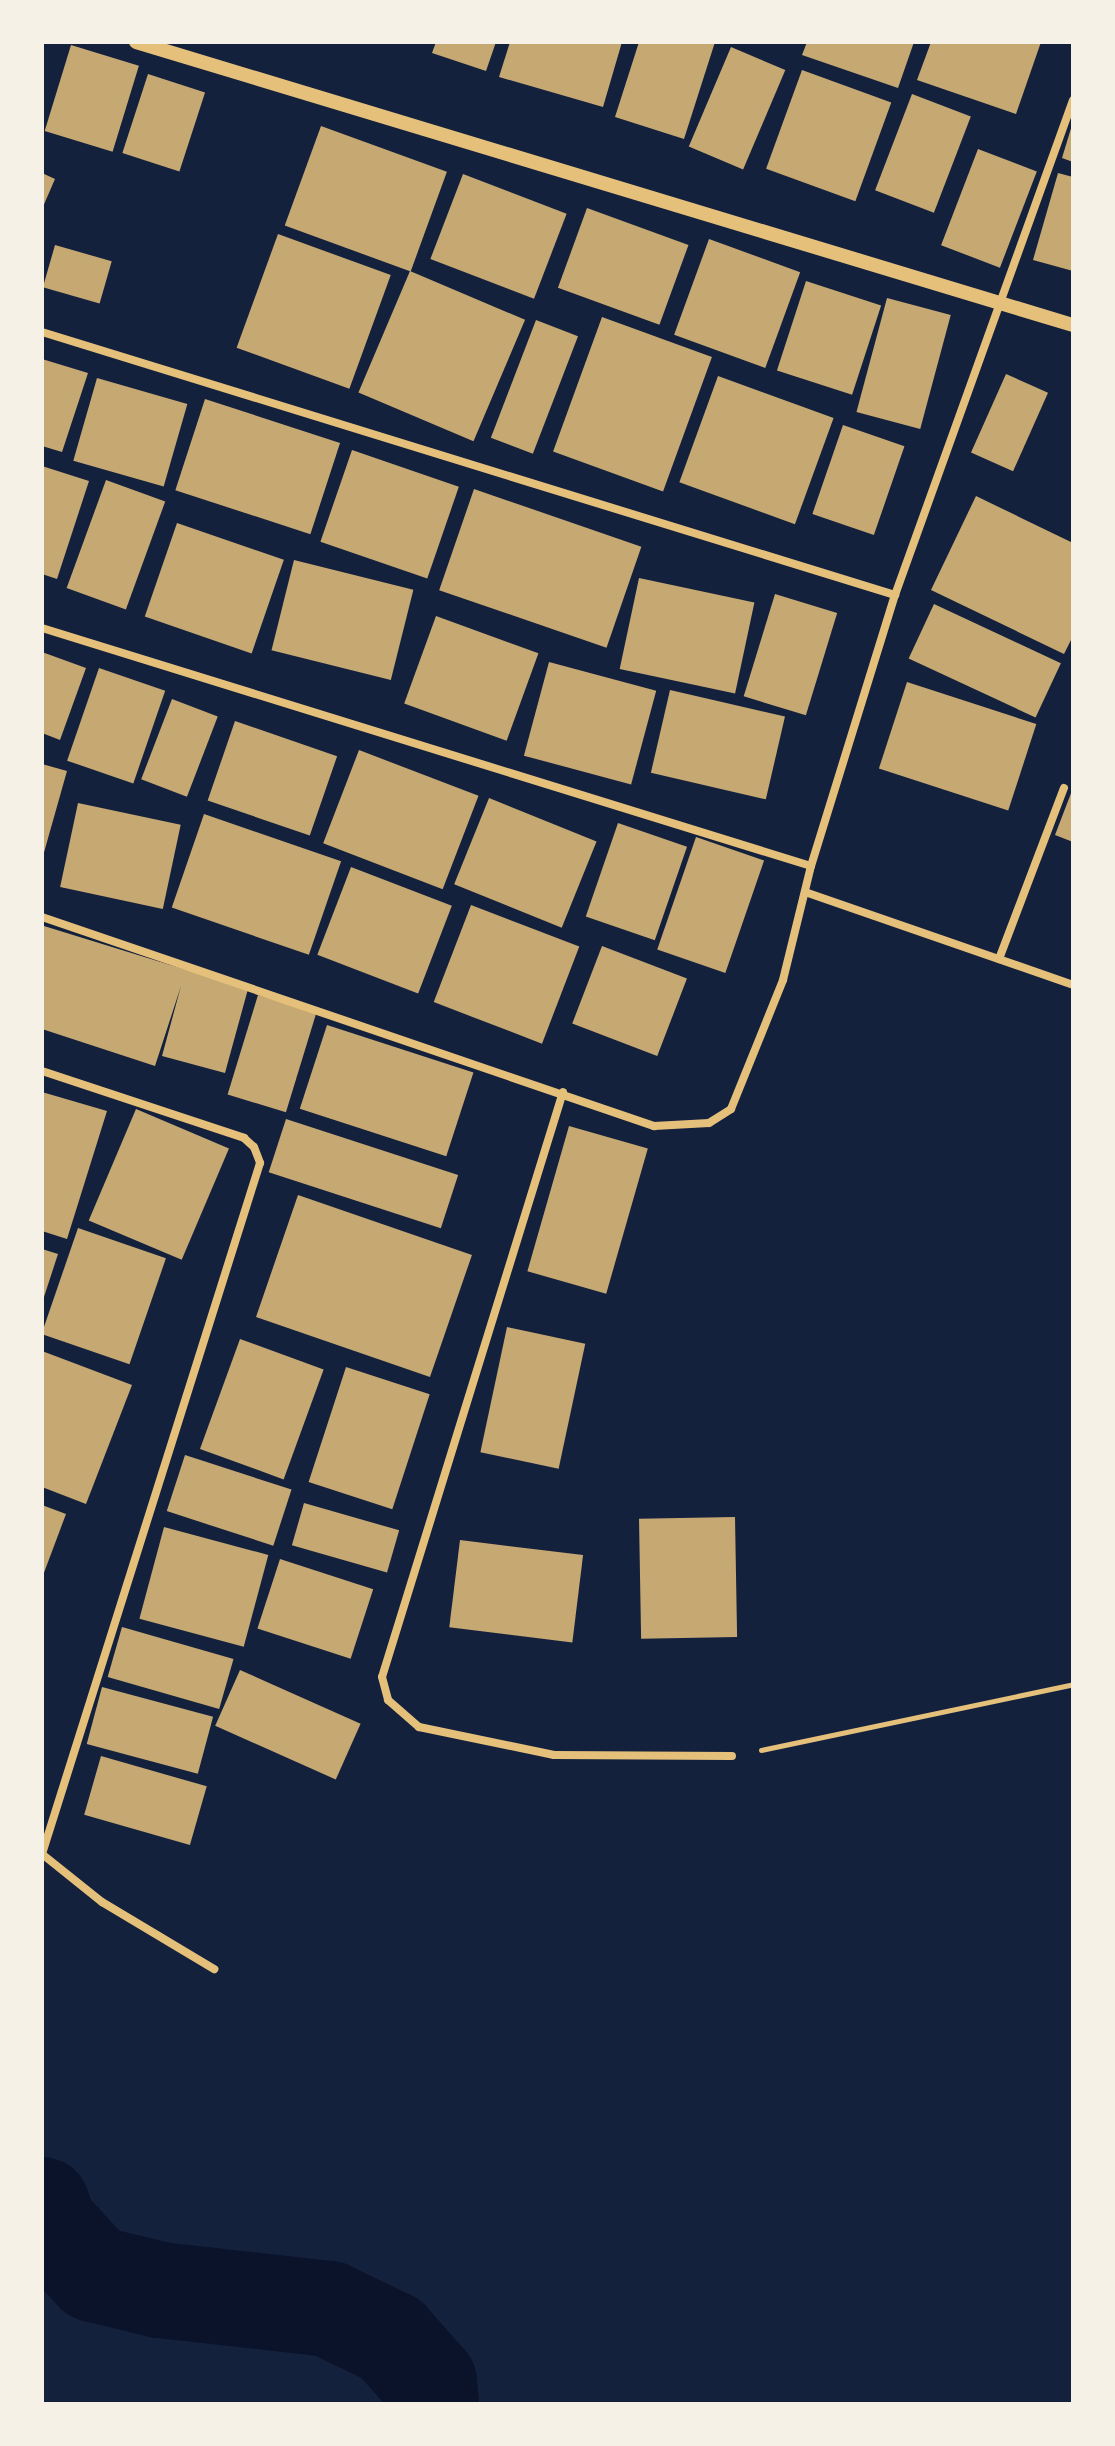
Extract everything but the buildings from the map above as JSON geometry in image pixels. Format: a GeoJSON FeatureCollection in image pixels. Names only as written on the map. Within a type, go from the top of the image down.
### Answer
{"type":"FeatureCollection","features":[{"type":"Feature","properties":{"kind":"street"},"geometry":{"type":"LineString","coordinates":[[136,42],[1073,325]]}},
{"type":"Feature","properties":{"kind":"street"},"geometry":{"type":"LineString","coordinates":[[42,917],[563,1092],[654,1126],[709,1123],[731,1109],[783,980],[811,866],[895,595],[1073,100]]}},
{"type":"Feature","properties":{"kind":"street"},"geometry":{"type":"LineString","coordinates":[[42,332],[895,595]]}},
{"type":"Feature","properties":{"kind":"street"},"geometry":{"type":"LineString","coordinates":[[42,628],[811,866]]}},
{"type":"Feature","properties":{"kind":"street"},"geometry":{"type":"LineString","coordinates":[[999,959],[1064,788]]}},
{"type":"Feature","properties":{"kind":"street"},"geometry":{"type":"LineString","coordinates":[[805,892],[1073,985]]}},
{"type":"Feature","properties":{"kind":"street"},"geometry":{"type":"LineString","coordinates":[[42,1071],[244,1138],[260,1158],[42,1854],[102,1902],[214,1969]]}},
{"type":"Feature","properties":{"kind":"street"},"geometry":{"type":"LineString","coordinates":[[563,1092],[382,1677],[388,1700],[419,1727],[554,1755],[732,1756]]}},
{"type":"Feature","properties":{"kind":"path"},"geometry":{"type":"LineString","coordinates":[[732,1756],[1073,1684]]}},
{"type":"Feature","properties":{"kind":"waterway"},"geometry":{"type":"LineString","coordinates":[[42,2205],[48,2224],[94,2274],[160,2290],[329,2309],[391,2339],[429,2382],[431,2404]]}}]}
